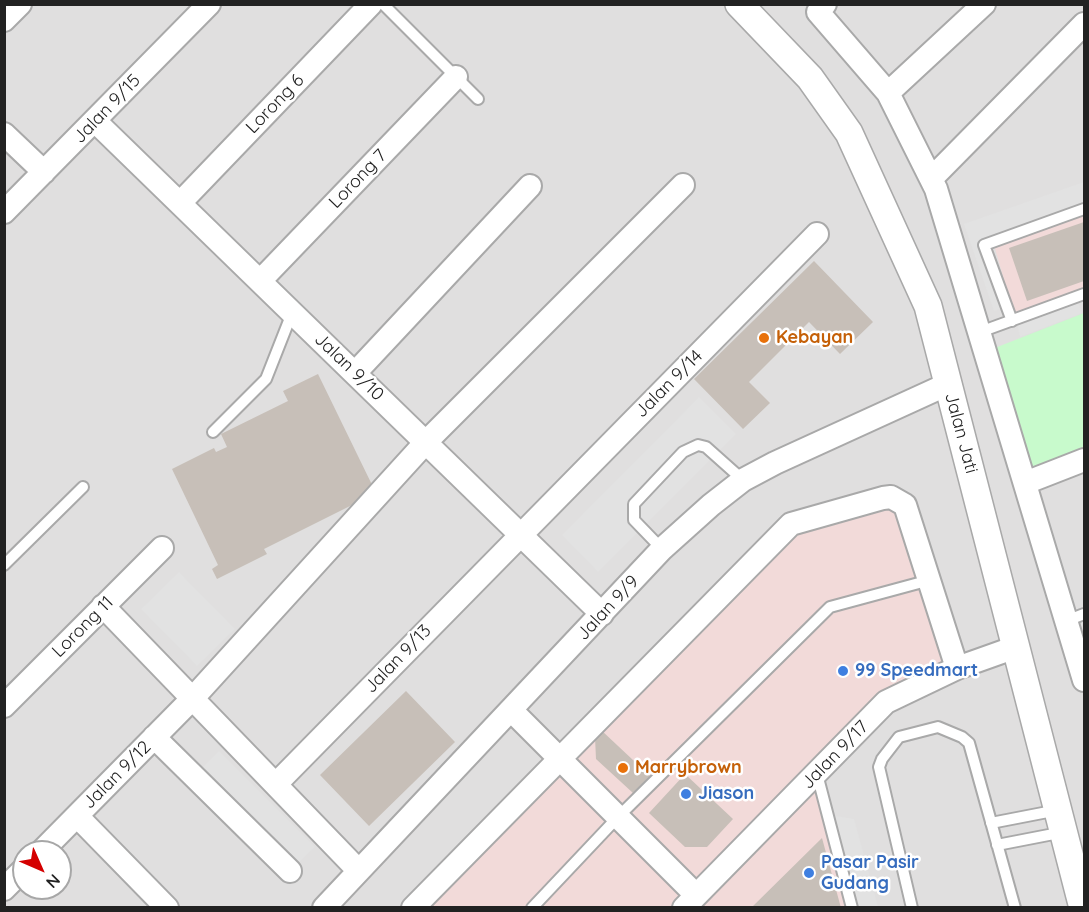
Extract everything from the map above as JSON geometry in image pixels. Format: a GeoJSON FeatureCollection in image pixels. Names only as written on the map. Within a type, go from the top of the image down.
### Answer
{"type":"FeatureCollection","features":[{"type":"Feature","properties":{"kind":"street"},"geometry":{"type":"LineString","coordinates":[[4,20],[20,4]]}},
{"type":"Feature","properties":{"kind":"street","name":"Jalan 9/15"},"geometry":{"type":"LineString","coordinates":[[4,212],[209,4]]}},
{"type":"Feature","properties":{"kind":"street","name":"Lorong 6"},"geometry":{"type":"LineString","coordinates":[[180,203],[371,4]]}},
{"type":"Feature","properties":{"kind":"street","name":"Jalan Jati"},"geometry":{"type":"LineString","coordinates":[[739,4],[810,78],[849,133],[924,297],[1083,908]]}},
{"type":"Feature","properties":{"kind":"street"},"geometry":{"type":"LineString","coordinates":[[888,93],[984,4]]}},
{"type":"Feature","properties":{"kind":"street"},"geometry":{"type":"LineString","coordinates":[[822,8],[888,93],[931,179],[1025,483],[1076,617],[1084,680]]}},
{"type":"Feature","properties":{"kind":"street"},"geometry":{"type":"LineString","coordinates":[[931,179],[1084,24]]}},
{"type":"Feature","properties":{"kind":"street","name":"Lorong 7"},"geometry":{"type":"LineString","coordinates":[[260,281],[456,77]]}},
{"type":"Feature","properties":{"kind":"street","name":"Jalan 9/10"},"geometry":{"type":"LineString","coordinates":[[95,121],[602,614]]}},
{"type":"Feature","properties":{"kind":"street"},"geometry":{"type":"LineString","coordinates":[[4,134],[44,172]]}},
{"type":"Feature","properties":{"kind":"street","name":"Jalan 9/12"},"geometry":{"type":"LineString","coordinates":[[53,840],[193,698],[426,442],[683,184]]}},
{"type":"Feature","properties":{"kind":"street"},"geometry":{"type":"LineString","coordinates":[[355,373],[530,186]]}},
{"type":"Feature","properties":{"kind":"street","name":"Jalan 9/14"},"geometry":{"type":"LineString","coordinates":[[520,534],[817,234]]}},
{"type":"Feature","properties":{"kind":"street","name":"Jalan 9/9"},"geometry":{"type":"LineString","coordinates":[[324,908],[662,549],[743,480],[948,384]]}},
{"type":"Feature","properties":{"kind":"street"},"geometry":{"type":"LineString","coordinates":[[1025,483],[1084,460]]}},
{"type":"Feature","properties":{"kind":"street"},"geometry":{"type":"LineString","coordinates":[[413,908],[787,526],[891,497],[905,505],[957,668]]}},
{"type":"Feature","properties":{"kind":"street","name":"Jalan 9/13"},"geometry":{"type":"LineString","coordinates":[[276,784],[520,534]]}},
{"type":"Feature","properties":{"kind":"street","name":"Lorong 11"},"geometry":{"type":"LineString","coordinates":[[4,706],[162,548]]}},
{"type":"Feature","properties":{"kind":"street"},"geometry":{"type":"LineString","coordinates":[[103,606],[358,870]]}},
{"type":"Feature","properties":{"kind":"street","name":"Jalan 9/17"},"geometry":{"type":"LineString","coordinates":[[690,901],[886,702],[957,668],[1016,647]]}},
{"type":"Feature","properties":{"kind":"street"},"geometry":{"type":"LineString","coordinates":[[511,710],[618,817],[690,901]]}},
{"type":"Feature","properties":{"kind":"street"},"geometry":{"type":"LineString","coordinates":[[154,737],[290,871]]}},
{"type":"Feature","properties":{"kind":"street"},"geometry":{"type":"LineString","coordinates":[[77,816],[162,906]]}},
{"type":"Feature","properties":{"kind":"lane"},"geometry":{"type":"LineString","coordinates":[[383,4],[478,99]]}},
{"type":"Feature","properties":{"kind":"lane"},"geometry":{"type":"LineString","coordinates":[[1012,321],[984,245],[1084,209]]}},
{"type":"Feature","properties":{"kind":"lane"},"geometry":{"type":"LineString","coordinates":[[980,332],[1084,294]]}},
{"type":"Feature","properties":{"kind":"lane"},"geometry":{"type":"LineString","coordinates":[[213,432],[266,379],[292,312]]}},
{"type":"Feature","properties":{"kind":"lane"},"geometry":{"type":"LineString","coordinates":[[662,549],[634,520],[634,504],[683,452],[698,445],[706,447],[743,480]]}},
{"type":"Feature","properties":{"kind":"lane"},"geometry":{"type":"LineString","coordinates":[[4,565],[83,487]]}},
{"type":"Feature","properties":{"kind":"lane"},"geometry":{"type":"LineString","coordinates":[[532,908],[618,817],[830,607],[930,580]]}},
{"type":"Feature","properties":{"kind":"lane"},"geometry":{"type":"LineString","coordinates":[[912,908],[879,767],[896,739],[938,728],[966,739],[1015,908]]}},
{"type":"Feature","properties":{"kind":"lane"},"geometry":{"type":"LineString","coordinates":[[817,774],[852,908]]}},
{"type":"Feature","properties":{"kind":"lane"},"geometry":{"type":"LineString","coordinates":[[991,824],[1061,821]]}},
{"type":"Feature","properties":{"kind":"lane"},"geometry":{"type":"LineString","coordinates":[[998,845],[1061,821]]}},
{"type":"Feature","properties":{"kind":"shaded area"},"geometry":{"type":"Polygon","coordinates":[[[5,5],[1084,5],[1084,907],[5,908],[5,5]]]}},
{"type":"Feature","properties":{"kind":"shaded area"},"geometry":{"type":"Polygon","coordinates":[[[1084,182],[1084,209],[985,245],[1006,307],[994,311],[964,224],[1084,182]]]}},
{"type":"Feature","properties":{"kind":"shaded area"},"geometry":{"type":"Polygon","coordinates":[[[1084,214],[1084,290],[1014,315],[994,245],[1084,214]]]}},
{"type":"Feature","properties":{"kind":"shaded area"},"geometry":{"type":"Polygon","coordinates":[[[1076,297],[1082,313],[1020,337],[1016,319],[1076,297]]]}},
{"type":"Feature","properties":{"kind":"shaded area"},"geometry":{"type":"Polygon","coordinates":[[[699,397],[736,434],[598,572],[562,535],[699,397]]]}},
{"type":"Feature","properties":{"kind":"shaded area"},"geometry":{"type":"Polygon","coordinates":[[[886,489],[967,673],[893,708],[816,786],[848,907],[403,908],[784,518],[886,489]]]}},
{"type":"Feature","properties":{"kind":"shaded area"},"geometry":{"type":"Polygon","coordinates":[[[179,572],[235,629],[197,666],[141,609],[179,572]]]}},
{"type":"Feature","properties":{"kind":"shaded area"},"geometry":{"type":"Polygon","coordinates":[[[219,751],[315,847],[290,871],[195,775],[219,751]]]}},
{"type":"Feature","properties":{"kind":"shaded area"},"geometry":{"type":"Polygon","coordinates":[[[829,815],[854,819],[878,907],[853,907],[829,815]]]}},
{"type":"Feature","properties":{"kind":"green space"},"geometry":{"type":"Polygon","coordinates":[[[1084,313],[1084,460],[1025,483],[982,353],[1084,313]]]}},
{"type":"Feature","properties":{"kind":"building"},"geometry":{"type":"Polygon","coordinates":[[[1084,222],[1084,281],[1027,301],[1009,248],[1084,222]]]}},
{"type":"Feature","properties":{"kind":"building","name":"Kebayan"},"geometry":{"type":"Polygon","coordinates":[[[814,261],[873,322],[840,354],[809,322],[749,382],[770,403],[743,429],[694,379],[814,261]]]}},
{"type":"Feature","properties":{"kind":"building"},"geometry":{"type":"Polygon","coordinates":[[[318,374],[376,493],[264,549],[267,554],[217,579],[212,569],[218,565],[172,469],[214,448],[216,452],[227,447],[221,434],[288,401],[283,391],[318,374]]]}},
{"type":"Feature","properties":{"kind":"building"},"geometry":{"type":"Polygon","coordinates":[[[406,691],[455,742],[369,826],[320,775],[406,691]]]}},
{"type":"Feature","properties":{"kind":"building","name":"Marrybrown"},"geometry":{"type":"Polygon","coordinates":[[[601,730],[650,776],[633,793],[596,759],[595,737],[601,730]]]}},
{"type":"Feature","properties":{"kind":"building","name":"Jiason"},"geometry":{"type":"Polygon","coordinates":[[[685,774],[733,819],[707,847],[685,847],[649,813],[685,774]]]}},
{"type":"Feature","properties":{"kind":"building","name":"Pasar Pasir Gudang"},"geometry":{"type":"Polygon","coordinates":[[[822,838],[841,908],[751,908],[822,838]]]}},
{"type":"Feature","properties":{"kind":"place","name":"Kebayan"},"geometry":{"type":"Point","coordinates":[764,338]}},
{"type":"Feature","properties":{"kind":"place","name":"99 Speedmart"},"geometry":{"type":"Point","coordinates":[843,671]}},
{"type":"Feature","properties":{"kind":"place","name":"Marrybrown"},"geometry":{"type":"Point","coordinates":[623,768]}},
{"type":"Feature","properties":{"kind":"place","name":"Jiason"},"geometry":{"type":"Point","coordinates":[686,794]}},
{"type":"Feature","properties":{"kind":"place","name":"Pasar Pasir Gudang"},"geometry":{"type":"Point","coordinates":[809,873]}}]}
